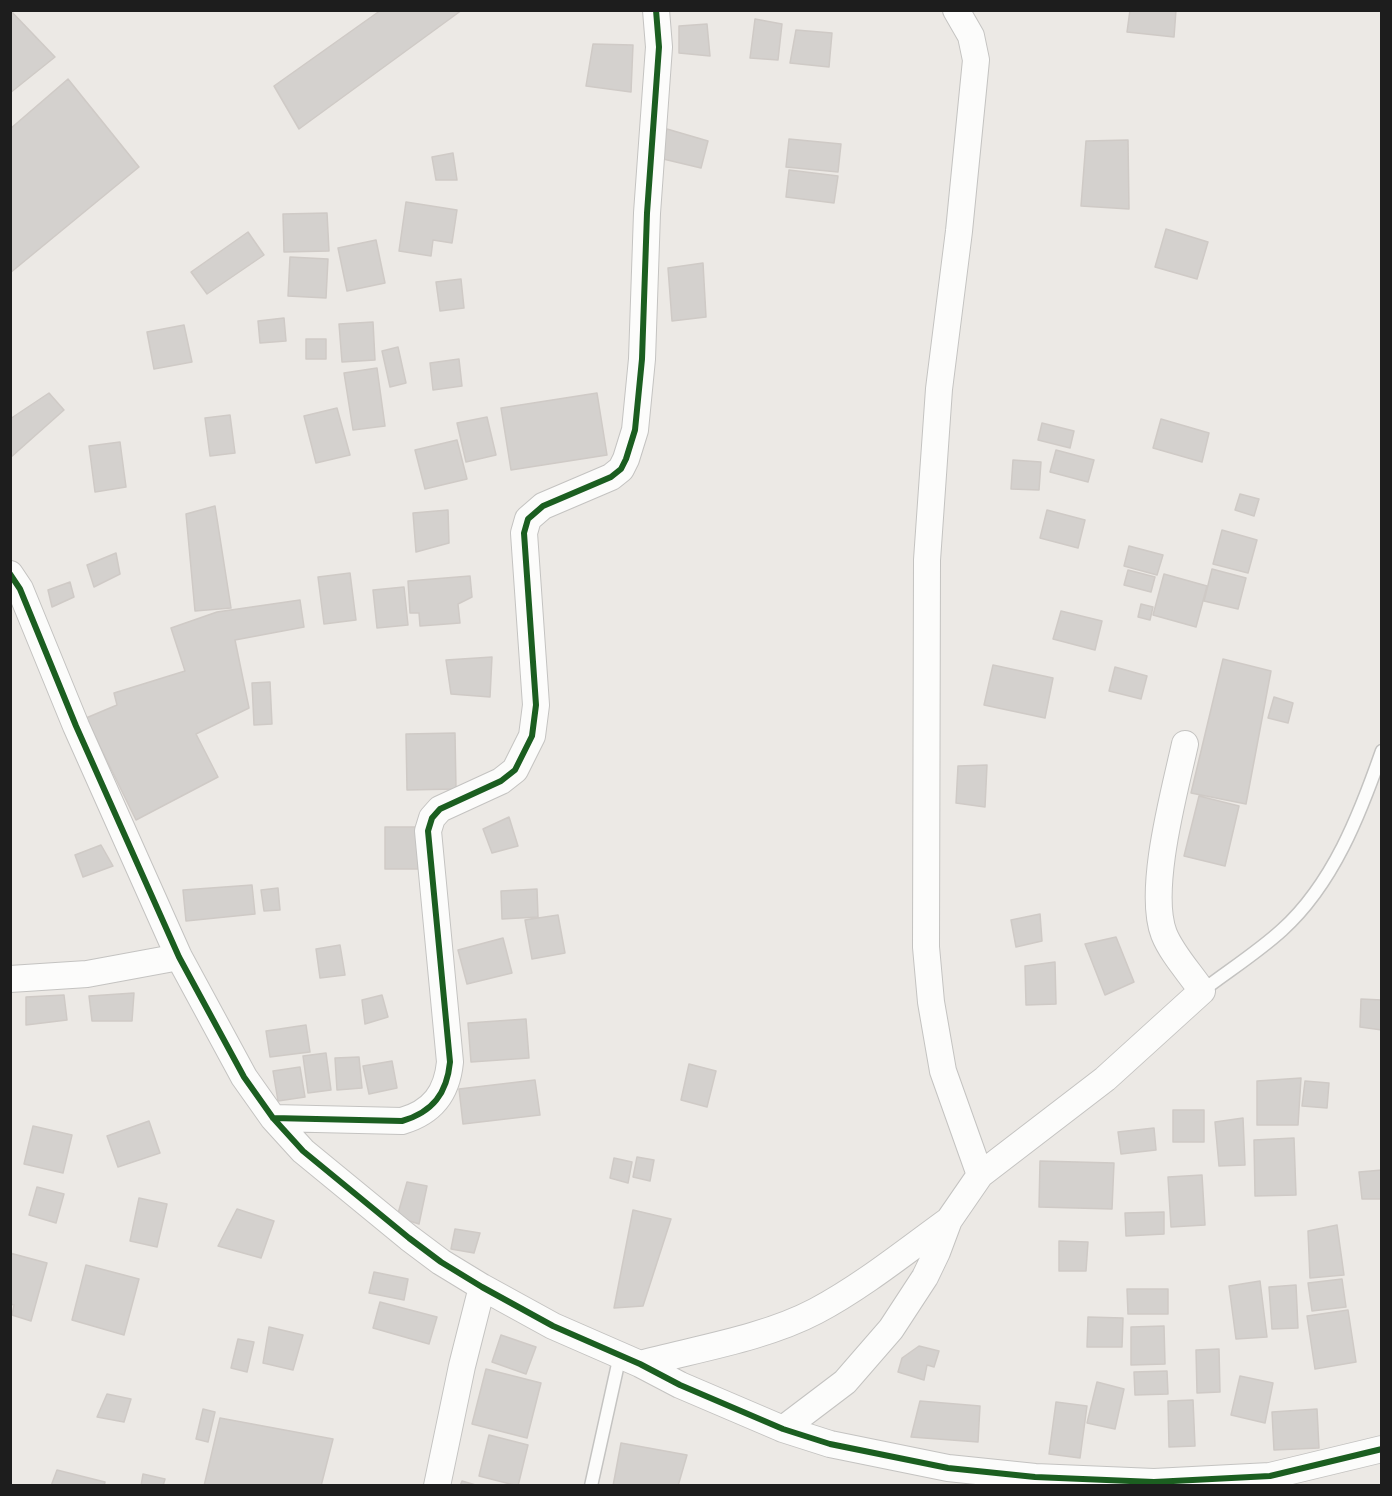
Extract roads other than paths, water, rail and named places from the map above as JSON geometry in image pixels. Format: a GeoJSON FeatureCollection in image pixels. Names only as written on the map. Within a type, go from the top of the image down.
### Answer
{"type":"FeatureCollection","features":[{"type":"Feature","properties":{"kind":"street"},"geometry":{"type":"LineString","coordinates":[[273,1118],[402,1121],[419,1116],[438,1100],[446,1084],[450,1062],[428,831],[432,818],[440,809],[501,782],[515,770],[532,736],[536,705],[524,533],[528,519],[543,506],[611,477],[621,469],[632,444],[642,359],[648,213],[659,47],[656,10]]}},
{"type":"Feature","properties":{"kind":"street"},"geometry":{"type":"LineString","coordinates":[[956,10],[971,36],[974,49],[975,80],[939,389],[927,560],[926,947],[943,1071],[980,1175]]}},
{"type":"Feature","properties":{"kind":"street"},"geometry":{"type":"LineString","coordinates":[[10,574],[20,589],[76,726],[179,957],[244,1077],[273,1118],[303,1151],[441,1262],[553,1326],[680,1385],[783,1429],[830,1444],[948,1467],[1035,1477],[1154,1482],[1271,1481],[1382,1449]]}},
{"type":"Feature","properties":{"kind":"street"},"geometry":{"type":"LineString","coordinates":[[783,1429],[845,1382],[891,1329],[925,1277],[949,1220],[980,1175],[1105,1079],[1202,991],[1164,934],[1159,900],[1164,841],[1185,744]]}},
{"type":"Feature","properties":{"kind":"street"},"geometry":{"type":"LineString","coordinates":[[10,979],[87,974],[179,957]]}},
{"type":"Feature","properties":{"kind":"street"},"geometry":{"type":"LineString","coordinates":[[630,1360],[784,1326],[846,1294],[949,1220]]}},
{"type":"Feature","properties":{"kind":"street"},"geometry":{"type":"LineString","coordinates":[[437,1485],[462,1366],[482,1287]]}},
{"type":"Feature","properties":{"kind":"lane"},"geometry":{"type":"LineString","coordinates":[[1202,991],[1282,930],[1308,902],[1334,864],[1355,820],[1382,751]]}},
{"type":"Feature","properties":{"kind":"lane"},"geometry":{"type":"LineString","coordinates":[[591,1485],[630,1360]]}}]}
